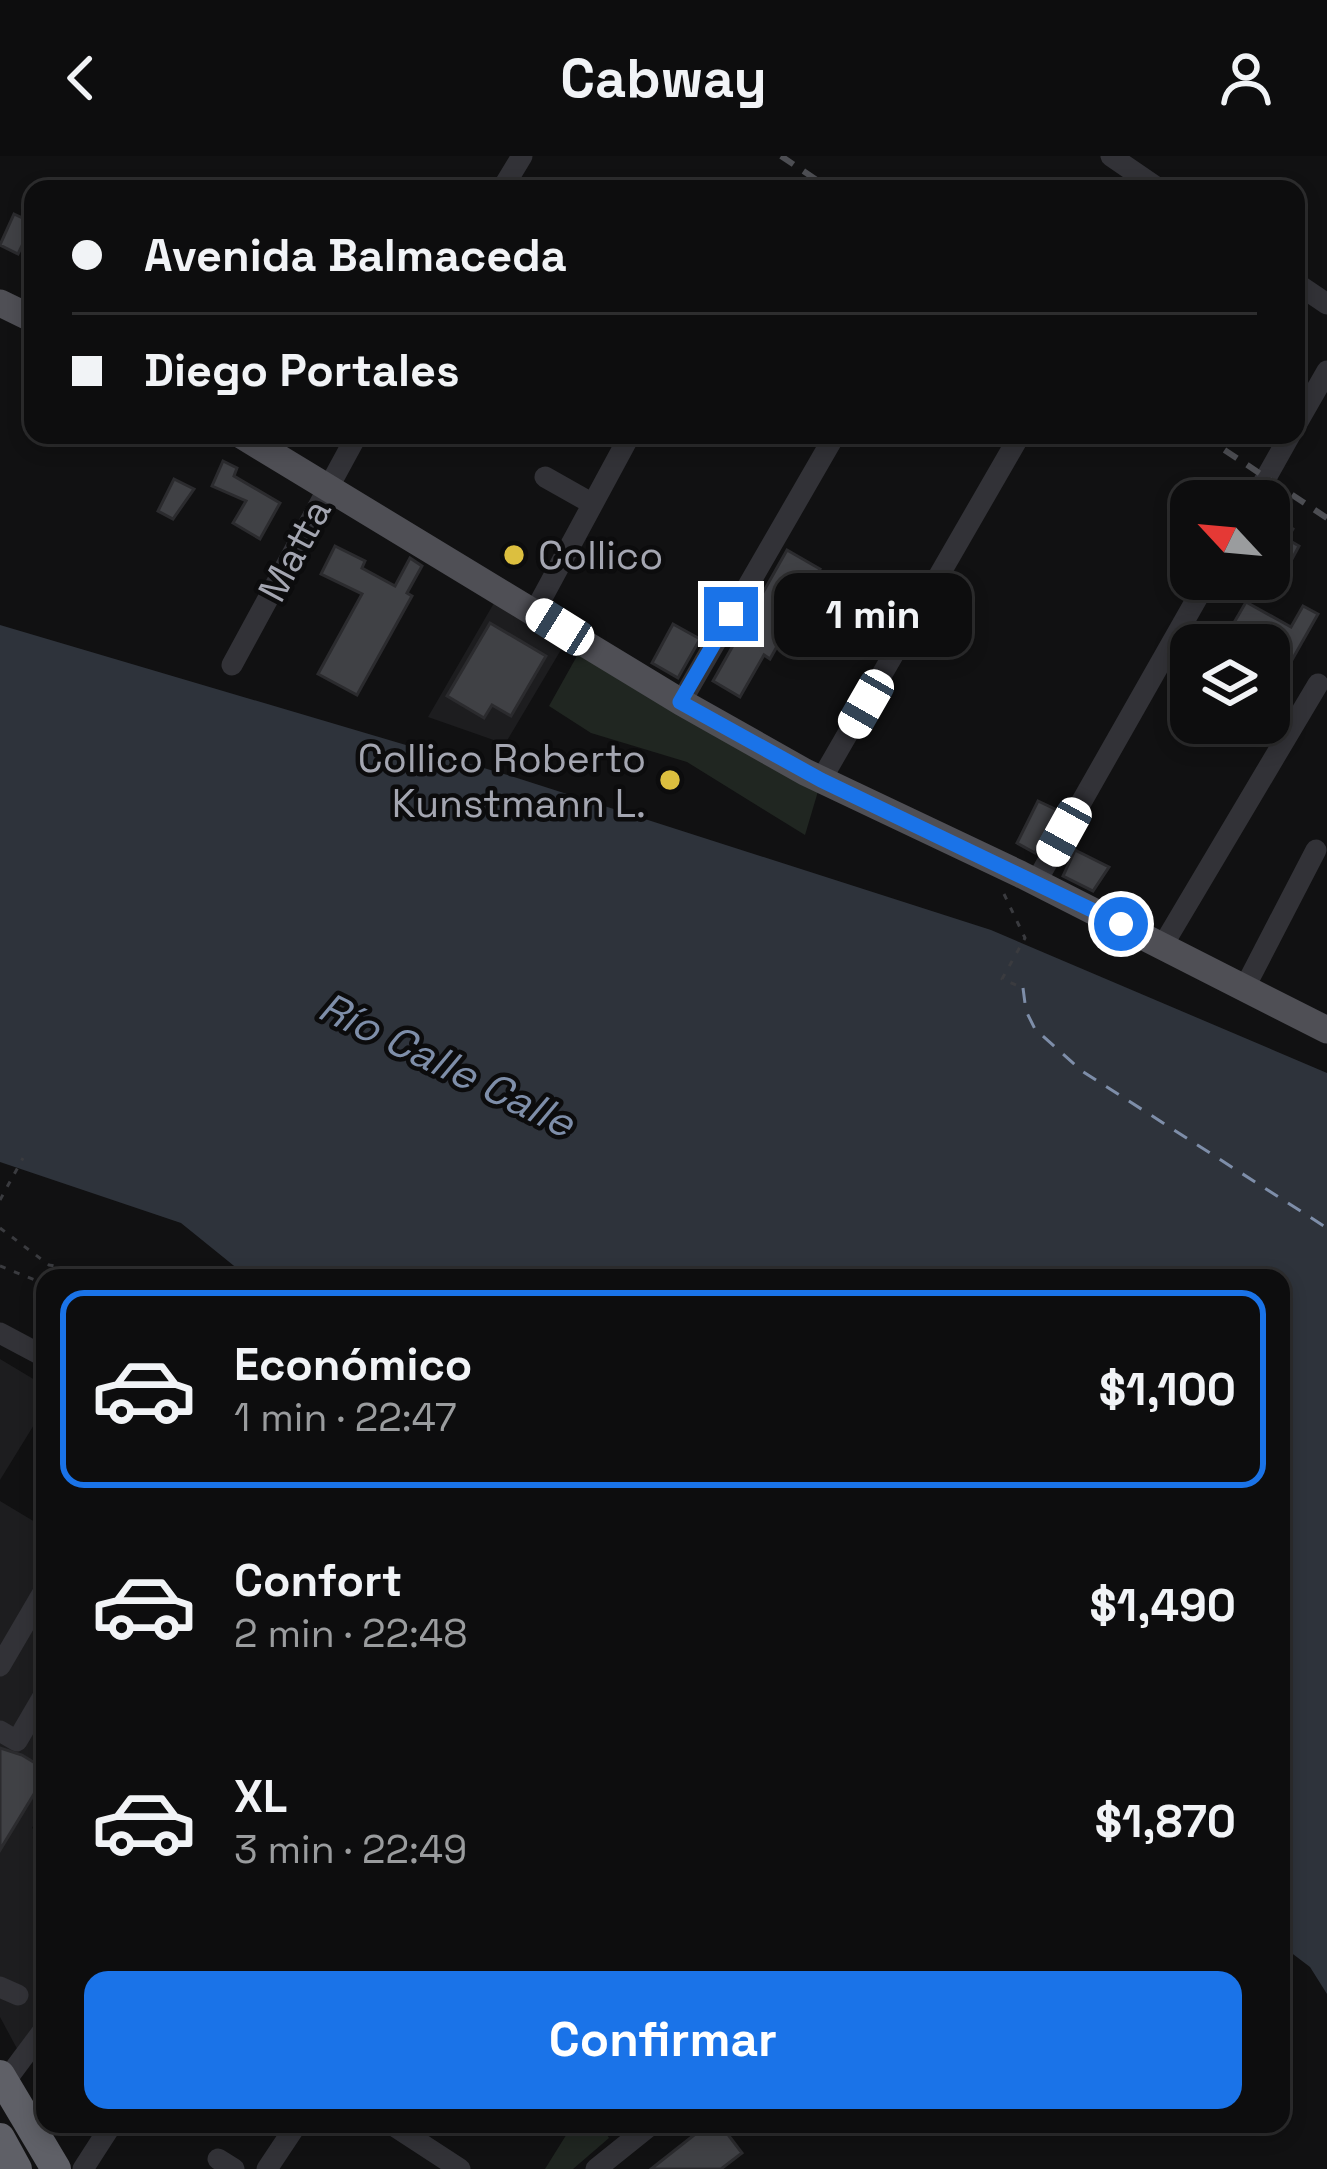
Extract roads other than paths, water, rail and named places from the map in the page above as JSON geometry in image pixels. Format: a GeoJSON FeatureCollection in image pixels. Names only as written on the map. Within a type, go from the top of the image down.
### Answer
{"type":"FeatureCollection","features":[{"type":"Feature","properties":{"kind":"highway"},"geometry":{"type":"LineString","coordinates":[[2,2079],[56,2169]]}},
{"type":"Feature","properties":{"kind":"highway"},"geometry":{"type":"LineString","coordinates":[[0,2138],[17,2169]]}},
{"type":"Feature","properties":{"kind":"main road"},"geometry":{"type":"LineString","coordinates":[[256,444],[680,702],[821,780],[1036,882],[1327,1030]]}},
{"type":"Feature","properties":{"kind":"street"},"geometry":{"type":"LineString","coordinates":[[1111,156],[1146,180]]}},
{"type":"Feature","properties":{"kind":"street"},"geometry":{"type":"LineString","coordinates":[[1305,409],[1327,371]]}},
{"type":"Feature","properties":{"kind":"street","name":"Matta"},"geometry":{"type":"LineString","coordinates":[[232,665],[352,444]]}},
{"type":"Feature","properties":{"kind":"street"},"geometry":{"type":"LineString","coordinates":[[535,611],[625,444]]}},
{"type":"Feature","properties":{"kind":"street"},"geometry":{"type":"LineString","coordinates":[[680,702],[830,444]]}},
{"type":"Feature","properties":{"kind":"street"},"geometry":{"type":"LineString","coordinates":[[821,780],[1015,444]]}},
{"type":"Feature","properties":{"kind":"street"},"geometry":{"type":"LineString","coordinates":[[1264,480],[1285,444]]}},
{"type":"Feature","properties":{"kind":"street"},"geometry":{"type":"LineString","coordinates":[[545,477],[591,503]]}},
{"type":"Feature","properties":{"kind":"street"},"geometry":{"type":"LineString","coordinates":[[1036,882],[1196,600]]}},
{"type":"Feature","properties":{"kind":"street"},"geometry":{"type":"LineString","coordinates":[[1163,945],[1318,684]]}},
{"type":"Feature","properties":{"kind":"street"},"geometry":{"type":"LineString","coordinates":[[1245,987],[1316,850]]}},
{"type":"Feature","properties":{"kind":"street"},"geometry":{"type":"LineString","coordinates":[[0,1333],[36,1352]]}},
{"type":"Feature","properties":{"kind":"street"},"geometry":{"type":"LineString","coordinates":[[0,1666],[36,1604]]}},
{"type":"Feature","properties":{"kind":"street"},"geometry":{"type":"LineString","coordinates":[[0,1731],[17,1741],[36,1708]]}},
{"type":"Feature","properties":{"kind":"street"},"geometry":{"type":"LineString","coordinates":[[2,2079],[36,2048]]}},
{"type":"Feature","properties":{"kind":"street"},"geometry":{"type":"LineString","coordinates":[[82,2169],[106,2133]]}},
{"type":"Feature","properties":{"kind":"street"},"geometry":{"type":"LineString","coordinates":[[267,2169],[291,2133]]}},
{"type":"Feature","properties":{"kind":"street"},"geometry":{"type":"LineString","coordinates":[[405,2133],[460,2169]]}},
{"type":"Feature","properties":{"kind":"street"},"geometry":{"type":"LineString","coordinates":[[596,2169],[631,2133]]}},
{"type":"Feature","properties":{"kind":"water","name":"Río Calle Calle"},"geometry":{"type":"Polygon","coordinates":[[[0,625],[514,777],[991,930],[1327,1073],[1327,1994],[1310,1967],[1290,1952],[1290,1269],[238,1269],[181,1223],[0,1162],[0,625]]]}},
{"type":"Feature","properties":{"kind":"railway"},"geometry":{"type":"LineString","coordinates":[[781,156],[817,180]]}},
{"type":"Feature","properties":{"kind":"railway"},"geometry":{"type":"LineString","coordinates":[[1216,444],[1327,518]]}},
{"type":"Feature","properties":{"kind":"place","name":"Collico"},"geometry":{"type":"Point","coordinates":[514,555]}},
{"type":"Feature","properties":{"kind":"place","name":"Collico Roberto Kunstmann L."},"geometry":{"type":"Point","coordinates":[670,780]}}]}
